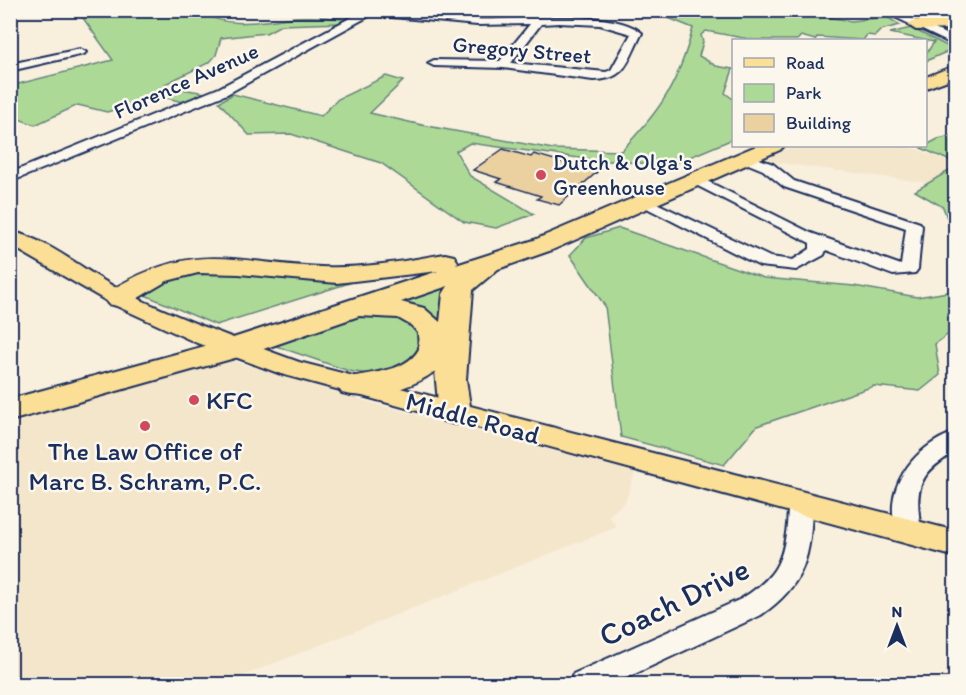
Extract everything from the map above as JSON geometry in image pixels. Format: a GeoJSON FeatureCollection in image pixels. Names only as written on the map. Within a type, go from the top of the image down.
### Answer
{"type":"FeatureCollection","features":[{"type":"Feature","properties":{"kind":"highway"},"geometry":{"type":"LineString","coordinates":[[916,25],[956,24]]}},
{"type":"Feature","properties":{"kind":"highway"},"geometry":{"type":"LineString","coordinates":[[927,70],[956,57]]}},
{"type":"Feature","properties":{"kind":"highway"},"geometry":{"type":"LineString","coordinates":[[927,83],[956,70]]}},
{"type":"Feature","properties":{"kind":"highway"},"geometry":{"type":"LineString","coordinates":[[927,88],[956,86]]}},
{"type":"Feature","properties":{"kind":"highway"},"geometry":{"type":"LineString","coordinates":[[10,392],[206,337],[445,262],[576,217],[748,152],[769,147]]}},
{"type":"Feature","properties":{"kind":"highway"},"geometry":{"type":"LineString","coordinates":[[10,410],[238,347],[543,245],[697,180],[748,152]]}},
{"type":"Feature","properties":{"kind":"highway"},"geometry":{"type":"LineString","coordinates":[[454,413],[450,379],[457,294],[462,285],[494,261]]}},
{"type":"Feature","properties":{"kind":"highway"},"geometry":{"type":"LineString","coordinates":[[118,298],[158,275],[194,266],[218,265],[322,275],[371,273],[445,262]]}},
{"type":"Feature","properties":{"kind":"highway"},"geometry":{"type":"LineString","coordinates":[[341,312],[388,309],[407,311],[428,323],[436,340],[431,357],[412,372],[353,386]]}},
{"type":"Feature","properties":{"kind":"main road","name":"Middle Road"},"geometry":{"type":"LineString","coordinates":[[10,237],[37,249],[118,298],[206,337],[290,368],[956,544]]}},
{"type":"Feature","properties":{"kind":"street"},"geometry":{"type":"LineString","coordinates":[[885,10],[956,43]]}},
{"type":"Feature","properties":{"kind":"street","name":"Gregory Street"},"geometry":{"type":"LineString","coordinates":[[372,11],[476,22],[607,24],[638,33],[616,72],[608,76],[503,65],[434,63]]}},
{"type":"Feature","properties":{"kind":"street","name":"Florence Avenue"},"geometry":{"type":"LineString","coordinates":[[10,178],[223,91],[372,11]]}},
{"type":"Feature","properties":{"kind":"street"},"geometry":{"type":"LineString","coordinates":[[503,65],[537,22]]}},
{"type":"Feature","properties":{"kind":"street"},"geometry":{"type":"LineString","coordinates":[[10,68],[80,52]]}},
{"type":"Feature","properties":{"kind":"street"},"geometry":{"type":"LineString","coordinates":[[697,180],[768,218],[818,241],[899,271],[909,269],[915,228],[789,184],[748,152]]}},
{"type":"Feature","properties":{"kind":"street"},"geometry":{"type":"LineString","coordinates":[[643,202],[766,262],[796,265],[818,251],[818,241]]}},
{"type":"Feature","properties":{"kind":"street"},"geometry":{"type":"LineString","coordinates":[[909,531],[904,500],[911,476],[921,463],[956,440]]}},
{"type":"Feature","properties":{"kind":"street","name":"Coach Drive"},"geometry":{"type":"LineString","coordinates":[[584,684],[751,608],[769,596],[785,580],[794,563],[800,504]]}},
{"type":"Feature","properties":{"kind":"shaded area"},"geometry":{"type":"Polygon","coordinates":[[[791,147],[911,147],[955,164],[956,167],[929,183],[759,160],[791,147]]]}},
{"type":"Feature","properties":{"kind":"shaded area"},"geometry":{"type":"Polygon","coordinates":[[[227,359],[379,405],[635,472],[625,502],[608,516],[617,527],[222,684],[11,684],[11,419],[227,359]]]}},
{"type":"Feature","properties":{"kind":"green space"},"geometry":{"type":"Polygon","coordinates":[[[784,10],[851,21],[887,17],[900,25],[881,30],[875,36],[867,35],[864,39],[817,37],[812,39],[801,36],[798,39],[749,39],[706,31],[701,35],[703,42],[699,56],[716,66],[732,69],[725,93],[732,98],[732,139],[671,165],[594,160],[470,143],[456,151],[470,176],[534,214],[496,228],[464,222],[381,163],[291,134],[249,135],[219,102],[233,94],[321,116],[338,99],[386,76],[403,81],[370,113],[553,149],[621,151],[647,122],[666,95],[681,65],[693,28],[666,17],[624,11],[784,10]]]}},
{"type":"Feature","properties":{"kind":"green space"},"geometry":{"type":"Polygon","coordinates":[[[78,11],[200,11],[222,21],[247,23],[297,17],[349,19],[342,23],[281,25],[266,33],[221,38],[216,55],[210,62],[165,84],[170,87],[206,93],[186,103],[160,96],[107,112],[78,105],[35,125],[11,116],[10,86],[113,60],[78,11]]]}},
{"type":"Feature","properties":{"kind":"green space"},"geometry":{"type":"Polygon","coordinates":[[[911,28],[953,49],[927,61],[927,52],[934,42],[890,33],[911,28]]]}},
{"type":"Feature","properties":{"kind":"green space"},"geometry":{"type":"Polygon","coordinates":[[[955,135],[955,163],[921,148],[927,147],[938,139],[955,135]]]}},
{"type":"Feature","properties":{"kind":"green space"},"geometry":{"type":"Polygon","coordinates":[[[955,167],[955,240],[943,207],[915,191],[955,167]]]}},
{"type":"Feature","properties":{"kind":"green space"},"geometry":{"type":"Polygon","coordinates":[[[619,228],[764,278],[854,286],[917,297],[955,291],[955,329],[935,344],[940,375],[920,391],[874,386],[757,426],[724,465],[621,437],[605,306],[570,255],[586,238],[619,228]]]}},
{"type":"Feature","properties":{"kind":"green space"},"geometry":{"type":"Polygon","coordinates":[[[192,268],[362,279],[216,325],[140,293],[192,268]]]}},
{"type":"Feature","properties":{"kind":"green space"},"geometry":{"type":"Polygon","coordinates":[[[455,283],[441,324],[426,311],[403,302],[455,283]]]}},
{"type":"Feature","properties":{"kind":"green space"},"geometry":{"type":"Polygon","coordinates":[[[386,312],[426,330],[414,363],[375,375],[349,371],[273,345],[354,317],[386,312]]]}},
{"type":"Feature","properties":{"kind":"building","name":"Dutch & Olga's Greenhouse"},"geometry":{"type":"Polygon","coordinates":[[[503,149],[531,157],[534,154],[597,172],[559,205],[537,199],[541,196],[496,182],[501,179],[473,170],[503,149]]]}},
{"type":"Feature","properties":{"kind":"place","name":"Dutch & Olga's Greenhouse"},"geometry":{"type":"Point","coordinates":[541,175]}},
{"type":"Feature","properties":{"kind":"place","name":"KFC"},"geometry":{"type":"Point","coordinates":[194,400]}},
{"type":"Feature","properties":{"kind":"place","name":"The Law Office of Marc B. Schram, P.C."},"geometry":{"type":"Point","coordinates":[145,426]}}]}
